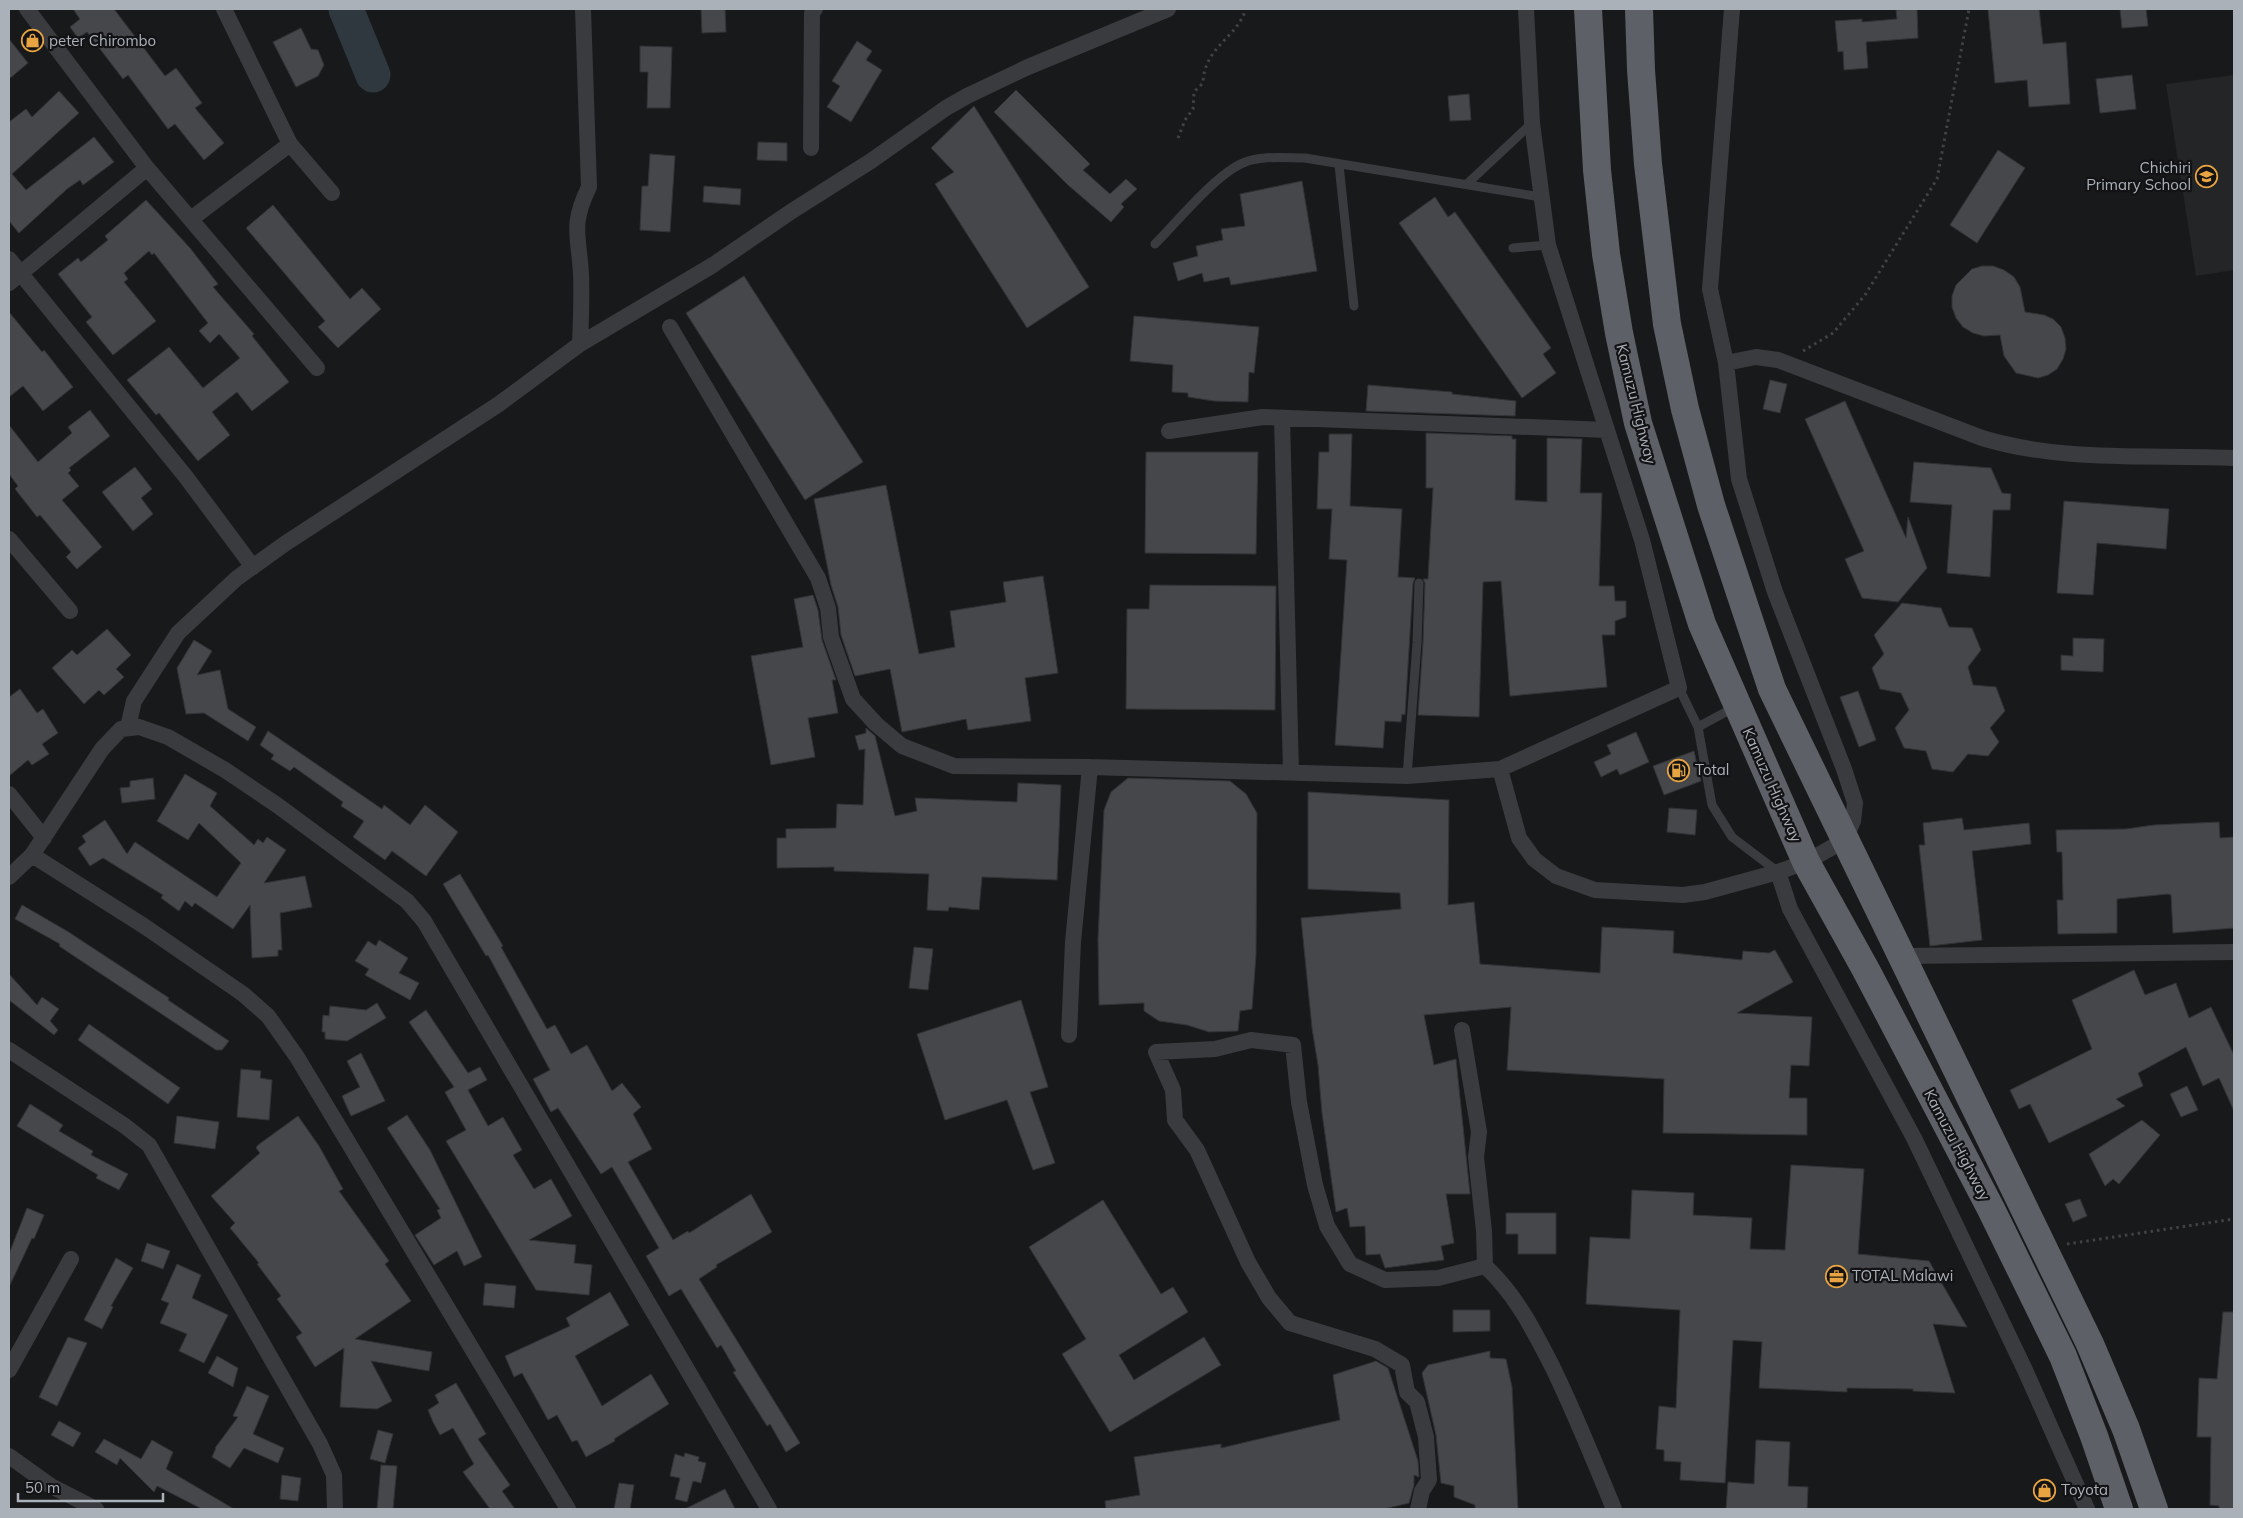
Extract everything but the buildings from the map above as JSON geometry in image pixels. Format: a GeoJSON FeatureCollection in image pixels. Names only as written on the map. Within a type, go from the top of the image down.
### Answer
{"type":"FeatureCollection","features":[{"type":"Feature","properties":{"kind":"highway","name":"Kamuzu Highway"},"geometry":{"type":"LineString","coordinates":[[1588,9],[1597,170],[1606,254],[1619,333],[1638,423],[1702,624],[1806,862],[1866,970],[1990,1209],[2062,1356],[2094,1436],[2119,1509]]}},
{"type":"Feature","properties":{"kind":"highway","name":"Kamuzu Highway"},"geometry":{"type":"LineString","coordinates":[[1640,9],[1641,70],[1657,248],[1667,324],[1685,410],[1710,505],[1772,689],[1904,956],[2090,1344],[2126,1429],[2154,1509]]}},
{"type":"Feature","properties":{"kind":"street"},"geometry":{"type":"LineString","coordinates":[[27,9],[147,168],[317,368]]}},
{"type":"Feature","properties":{"kind":"street"},"geometry":{"type":"LineString","coordinates":[[224,9],[290,144],[332,192]]}},
{"type":"Feature","properties":{"kind":"street"},"geometry":{"type":"LineString","coordinates":[[580,344],[581,274],[576,222],[589,187],[583,9]]}},
{"type":"Feature","properties":{"kind":"street"},"geometry":{"type":"LineString","coordinates":[[811,148],[812,13],[815,9]]}},
{"type":"Feature","properties":{"kind":"street"},"geometry":{"type":"LineString","coordinates":[[128,727],[134,701],[178,634],[237,578],[499,404],[580,344],[713,266],[967,96],[1168,9]]}},
{"type":"Feature","properties":{"kind":"street"},"geometry":{"type":"LineString","coordinates":[[670,327],[818,578],[828,608],[831,637],[853,699],[876,724],[902,746],[954,766],[1090,766],[1407,776],[1500,769],[1679,688],[1642,540],[1548,245],[1532,123],[1526,9]]}},
{"type":"Feature","properties":{"kind":"street"},"geometry":{"type":"LineString","coordinates":[[1500,769],[1519,838],[1534,859],[1556,876],[1595,890],[1683,894],[1705,892],[1778,872],[1806,862],[1845,840],[1855,812],[1855,803],[1844,769],[1775,592],[1739,478],[1726,363],[1710,289],[1732,9]]}},
{"type":"Feature","properties":{"kind":"street"},"geometry":{"type":"LineString","coordinates":[[191,219],[290,144]]}},
{"type":"Feature","properties":{"kind":"street"},"geometry":{"type":"LineString","coordinates":[[15,278],[147,168]]}},
{"type":"Feature","properties":{"kind":"street"},"geometry":{"type":"LineString","coordinates":[[9,259],[15,278],[186,477],[253,567]]}},
{"type":"Feature","properties":{"kind":"street"},"geometry":{"type":"LineString","coordinates":[[1726,363],[1767,356],[1982,438],[2012,447],[2043,452],[2152,458],[2234,458]]}},
{"type":"Feature","properties":{"kind":"street"},"geometry":{"type":"LineString","coordinates":[[1169,431],[1263,417],[1607,430]]}},
{"type":"Feature","properties":{"kind":"street"},"geometry":{"type":"LineString","coordinates":[[1282,418],[1291,772]]}},
{"type":"Feature","properties":{"kind":"street"},"geometry":{"type":"LineString","coordinates":[[9,540],[70,611]]}},
{"type":"Feature","properties":{"kind":"street"},"geometry":{"type":"LineString","coordinates":[[9,877],[32,855],[102,749],[115,734],[128,727],[139,727],[168,737],[277,804],[368,871],[416,910],[770,1509]]}},
{"type":"Feature","properties":{"kind":"street"},"geometry":{"type":"LineString","coordinates":[[1069,1035],[1073,942],[1090,766]]}},
{"type":"Feature","properties":{"kind":"street"},"geometry":{"type":"LineString","coordinates":[[9,794],[44,838]]}},
{"type":"Feature","properties":{"kind":"street"},"geometry":{"type":"LineString","coordinates":[[32,855],[144,926],[243,994],[268,1016],[297,1057],[568,1509]]}},
{"type":"Feature","properties":{"kind":"street"},"geometry":{"type":"LineString","coordinates":[[1778,872],[1790,909],[1914,1138],[2025,1370],[2086,1509]]}},
{"type":"Feature","properties":{"kind":"street"},"geometry":{"type":"LineString","coordinates":[[1904,956],[2234,952]]}},
{"type":"Feature","properties":{"kind":"street"},"geometry":{"type":"LineString","coordinates":[[1462,1030],[1479,1132],[1476,1157],[1484,1231],[1485,1266],[1503,1283],[1528,1318],[1568,1398],[1614,1509]]}},
{"type":"Feature","properties":{"kind":"street"},"geometry":{"type":"LineString","coordinates":[[1418,1509],[1422,1491],[1429,1480],[1426,1437],[1417,1402],[1407,1392],[1402,1365],[1375,1349],[1290,1323],[1269,1298],[1248,1262],[1197,1150],[1175,1120],[1173,1090],[1156,1052],[1215,1049],[1251,1040],[1293,1045],[1299,1102],[1315,1184],[1327,1226],[1350,1264],[1385,1280],[1438,1278],[1485,1266]]}},
{"type":"Feature","properties":{"kind":"street"},"geometry":{"type":"LineString","coordinates":[[10,1054],[118,1121],[149,1145],[320,1444],[334,1476],[335,1509]]}},
{"type":"Feature","properties":{"kind":"street"},"geometry":{"type":"LineString","coordinates":[[9,1370],[72,1259]]}},
{"type":"Feature","properties":{"kind":"street"},"geometry":{"type":"LineString","coordinates":[[9,1456],[50,1486],[96,1509]]}},
{"type":"Feature","properties":{"kind":"lane"},"geometry":{"type":"LineString","coordinates":[[1468,183],[1532,123]]}},
{"type":"Feature","properties":{"kind":"lane"},"geometry":{"type":"LineString","coordinates":[[1155,244],[1216,181],[1244,162],[1273,157],[1304,158],[1339,165],[1468,183],[1541,197]]}},
{"type":"Feature","properties":{"kind":"lane"},"geometry":{"type":"LineString","coordinates":[[1339,165],[1354,306]]}},
{"type":"Feature","properties":{"kind":"lane"},"geometry":{"type":"LineString","coordinates":[[1513,248],[1548,245]]}},
{"type":"Feature","properties":{"kind":"lane"},"geometry":{"type":"LineString","coordinates":[[1407,776],[1417,643],[1419,583]]}},
{"type":"Feature","properties":{"kind":"lane"},"geometry":{"type":"LineString","coordinates":[[1679,688],[1698,727],[1709,793],[1722,823],[1732,837],[1778,872]]}},
{"type":"Feature","properties":{"kind":"lane"},"geometry":{"type":"LineString","coordinates":[[1698,727],[1737,706]]}},
{"type":"Feature","properties":{"kind":"path"},"geometry":{"type":"LineString","coordinates":[[1178,138],[1185,120],[1193,109],[1194,92],[1203,84],[1203,69],[1213,51],[1243,18],[1246,9]]}},
{"type":"Feature","properties":{"kind":"path"},"geometry":{"type":"LineString","coordinates":[[1785,362],[1833,333],[1865,295],[1938,179],[1969,9]]}},
{"type":"Feature","properties":{"kind":"path"},"geometry":{"type":"LineString","coordinates":[[2060,1241],[2068,1245],[2077,1244],[2234,1219]]}},
{"type":"Feature","properties":{"kind":"shaded area","name":"Chichiri Primary School"},"geometry":{"type":"Polygon","coordinates":[[[2234,75],[2234,270],[2196,276],[2166,84],[2234,75]]]}},
{"type":"Feature","properties":{"kind":"waterway"},"geometry":{"type":"LineString","coordinates":[[346,9],[373,75]]}},
{"type":"Feature","properties":{"kind":"place","name":"peter Chirombo"},"geometry":{"type":"Point","coordinates":[33,41]}},
{"type":"Feature","properties":{"kind":"place","name":"Chichiri Primary School"},"geometry":{"type":"Point","coordinates":[2207,177]}},
{"type":"Feature","properties":{"kind":"place","name":"Total"},"geometry":{"type":"Point","coordinates":[1679,770]}},
{"type":"Feature","properties":{"kind":"place","name":"TOTAL Malawi"},"geometry":{"type":"Point","coordinates":[1836,1276]}},
{"type":"Feature","properties":{"kind":"place","name":"Toyota"},"geometry":{"type":"Point","coordinates":[2045,1490]}}]}
